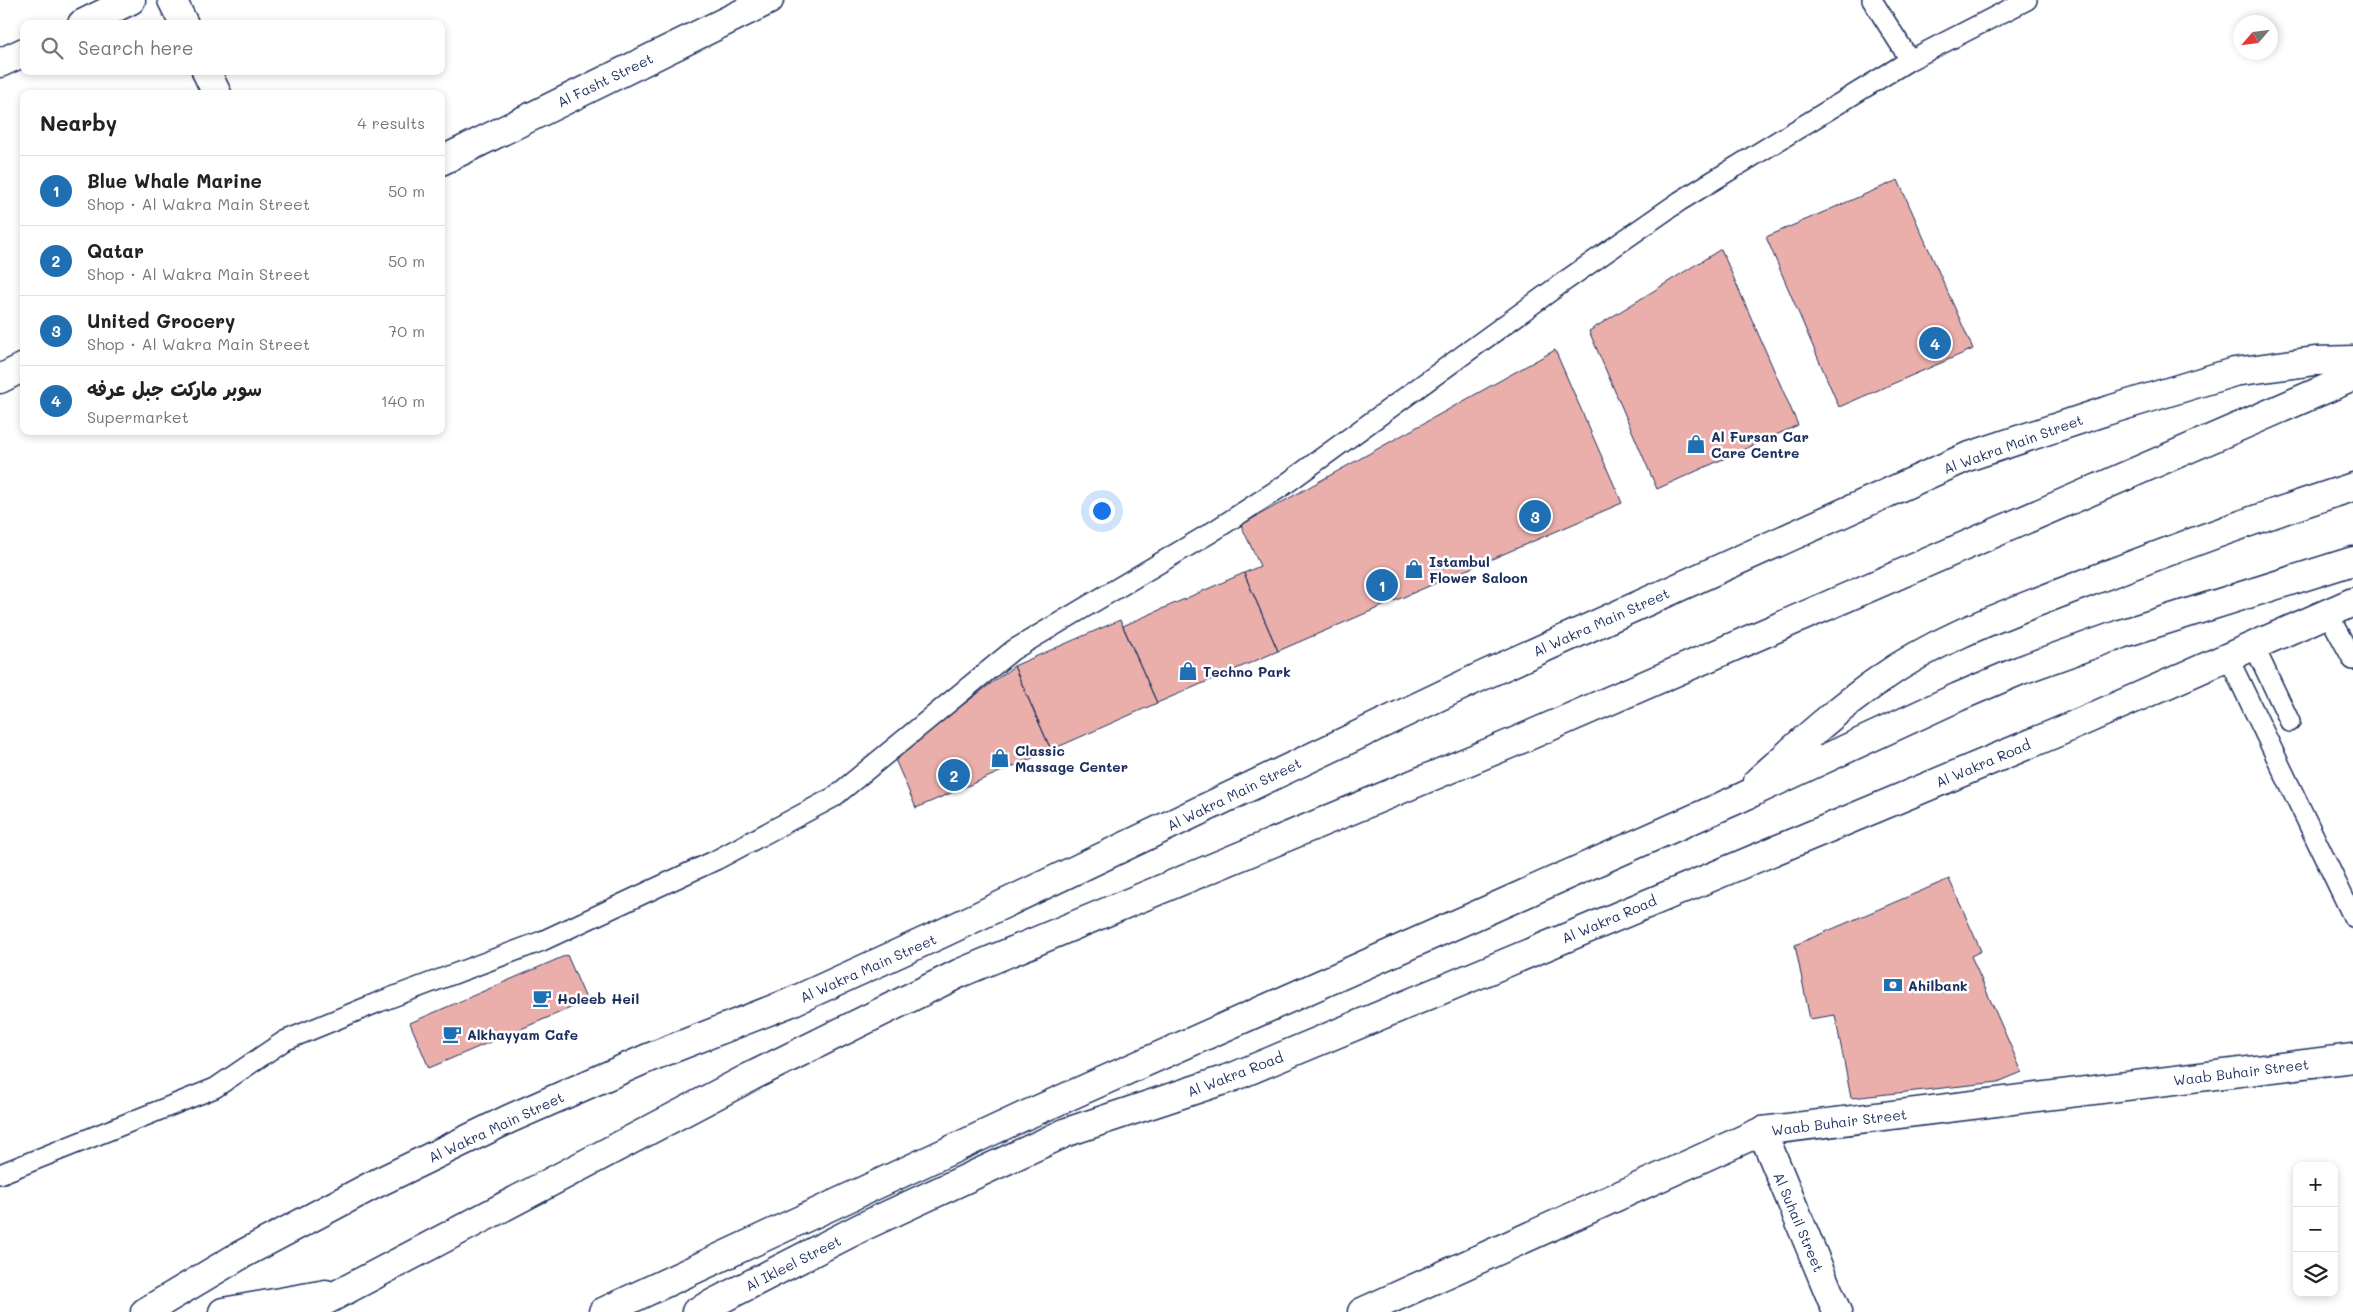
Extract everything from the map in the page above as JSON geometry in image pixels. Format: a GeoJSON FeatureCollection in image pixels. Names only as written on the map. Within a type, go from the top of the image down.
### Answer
{"type":"FeatureCollection","features":[{"type":"Feature","properties":{"kind":"main road"},"geometry":{"type":"LineString","coordinates":[[90,20],[131,0]]}},
{"type":"Feature","properties":{"kind":"main road"},"geometry":{"type":"LineString","coordinates":[[172,0],[182,20]]}},
{"type":"Feature","properties":{"kind":"main road","name":"Al Fasht Street"},"geometry":{"type":"LineString","coordinates":[[445,159],[769,0]]}},
{"type":"Feature","properties":{"kind":"main road"},"geometry":{"type":"LineString","coordinates":[[0,63],[20,54]]}},
{"type":"Feature","properties":{"kind":"main road"},"geometry":{"type":"LineString","coordinates":[[208,75],[215,90]]}},
{"type":"Feature","properties":{"kind":"main road","name":"Al Wakra Main Street"},"geometry":{"type":"LineString","coordinates":[[145,1312],[239,1256],[339,1203],[509,1119],[648,1058],[789,1003],[907,950],[1482,676],[1967,458],[2106,411],[2234,372],[2315,361],[2353,360]]}},
{"type":"Feature","properties":{"kind":"main road"},"geometry":{"type":"LineString","coordinates":[[0,379],[20,369]]}},
{"type":"Feature","properties":{"kind":"main road"},"geometry":{"type":"LineString","coordinates":[[304,1312],[752,1076],[960,973],[1512,742],[2353,377]]}},
{"type":"Feature","properties":{"kind":"main road"},"geometry":{"type":"LineString","coordinates":[[1738,799],[1830,718],[1880,679],[1935,646],[2000,617],[2179,546],[2353,487]]}},
{"type":"Feature","properties":{"kind":"main road"},"geometry":{"type":"LineString","coordinates":[[603,1312],[1024,1116],[1738,799],[1949,701],[2021,670],[2202,607],[2353,561]]}},
{"type":"Feature","properties":{"kind":"main road","name":"Al Wakra Road"},"geometry":{"type":"LineString","coordinates":[[862,1227],[1067,1132],[1232,1077],[2055,733],[2353,602]]}},
{"type":"Feature","properties":{"kind":"main road","name":"Waab Buhair Street"},"geometry":{"type":"LineString","coordinates":[[1362,1312],[1762,1131],[2353,1058]]}},
{"type":"Feature","properties":{"kind":"main road","name":"Al Suhail Street"},"geometry":{"type":"LineString","coordinates":[[1762,1131],[1837,1312]]}},
{"type":"Feature","properties":{"kind":"main road","name":"Al Ikleel Street"},"geometry":{"type":"LineString","coordinates":[[696,1312],[862,1227]]}},
{"type":"Feature","properties":{"kind":"main road"},"geometry":{"type":"LineString","coordinates":[[223,1312],[340,1292]]}},
{"type":"Feature","properties":{"kind":"lane"},"geometry":{"type":"LineString","coordinates":[[1872,0],[1910,60]]}},
{"type":"Feature","properties":{"kind":"lane"},"geometry":{"type":"LineString","coordinates":[[0,1174],[215,1088],[284,1041],[379,1002],[542,941],[716,860],[834,797],[1013,650],[1212,532],[1283,486],[1546,295],[1680,201],[1910,60],[2027,0]]}},
{"type":"Feature","properties":{"kind":"lane"},"geometry":{"type":"LineString","coordinates":[[2328,614],[2353,660]]}},
{"type":"Feature","properties":{"kind":"lane"},"geometry":{"type":"LineString","coordinates":[[2254,646],[2290,722]]}},
{"type":"Feature","properties":{"kind":"lane"},"geometry":{"type":"LineString","coordinates":[[2228,657],[2353,916]]}},
{"type":"Feature","properties":{"kind":"building"},"geometry":{"type":"Polygon","coordinates":[[[1898,180],[1973,349],[1839,407],[1766,237],[1898,180]]]}},
{"type":"Feature","properties":{"kind":"building"},"geometry":{"type":"Polygon","coordinates":[[[1721,249],[1798,425],[1657,489],[1589,331],[1721,249]]]}},
{"type":"Feature","properties":{"kind":"building"},"geometry":{"type":"Polygon","coordinates":[[[1555,350],[1622,503],[1278,651],[1244,573],[1260,566],[1241,525],[1555,350]]]}},
{"type":"Feature","properties":{"kind":"building"},"geometry":{"type":"Polygon","coordinates":[[[1244,573],[1278,651],[1157,703],[1123,626],[1244,573]]]}},
{"type":"Feature","properties":{"kind":"building"},"geometry":{"type":"Polygon","coordinates":[[[1120,620],[1157,703],[1051,750],[1014,666],[1120,620]]]}},
{"type":"Feature","properties":{"kind":"building"},"geometry":{"type":"Polygon","coordinates":[[[1014,666],[1051,750],[916,808],[894,757],[1014,666]]]}},
{"type":"Feature","properties":{"kind":"building","name":"Ahilbank"},"geometry":{"type":"Polygon","coordinates":[[[1949,879],[1981,951],[1971,956],[2022,1072],[1998,1082],[1851,1098],[1835,1015],[1810,1019],[1795,945],[1949,879]]]}},
{"type":"Feature","properties":{"kind":"building"},"geometry":{"type":"Polygon","coordinates":[[[567,955],[587,1001],[429,1068],[410,1023],[567,955]]]}},
{"type":"Feature","properties":{"kind":"place","name":"سوبر ماركت جبل عرفه"},"geometry":{"type":"Point","coordinates":[1935,343]}},
{"type":"Feature","properties":{"kind":"place","name":"Al Fursan Car Care Centre"},"geometry":{"type":"Point","coordinates":[1696,444]}},
{"type":"Feature","properties":{"kind":"place","name":"United Grocery"},"geometry":{"type":"Point","coordinates":[1535,516]}},
{"type":"Feature","properties":{"kind":"place","name":"Istambul Flower Saloon"},"geometry":{"type":"Point","coordinates":[1414,569]}},
{"type":"Feature","properties":{"kind":"place","name":"Blue Whale Marine"},"geometry":{"type":"Point","coordinates":[1382,585]}},
{"type":"Feature","properties":{"kind":"place","name":"Techno Park"},"geometry":{"type":"Point","coordinates":[1188,671]}},
{"type":"Feature","properties":{"kind":"place","name":"Classic Massage Center"},"geometry":{"type":"Point","coordinates":[1000,758]}},
{"type":"Feature","properties":{"kind":"place","name":"Qatar"},"geometry":{"type":"Point","coordinates":[954,775]}},
{"type":"Feature","properties":{"kind":"place","name":"Ahilbank"},"geometry":{"type":"Point","coordinates":[1893,985]}},
{"type":"Feature","properties":{"kind":"place","name":"Holeeb Heil"},"geometry":{"type":"Point","coordinates":[542,998]}},
{"type":"Feature","properties":{"kind":"place","name":"Alkhayyam Cafe"},"geometry":{"type":"Point","coordinates":[452,1034]}}]}
